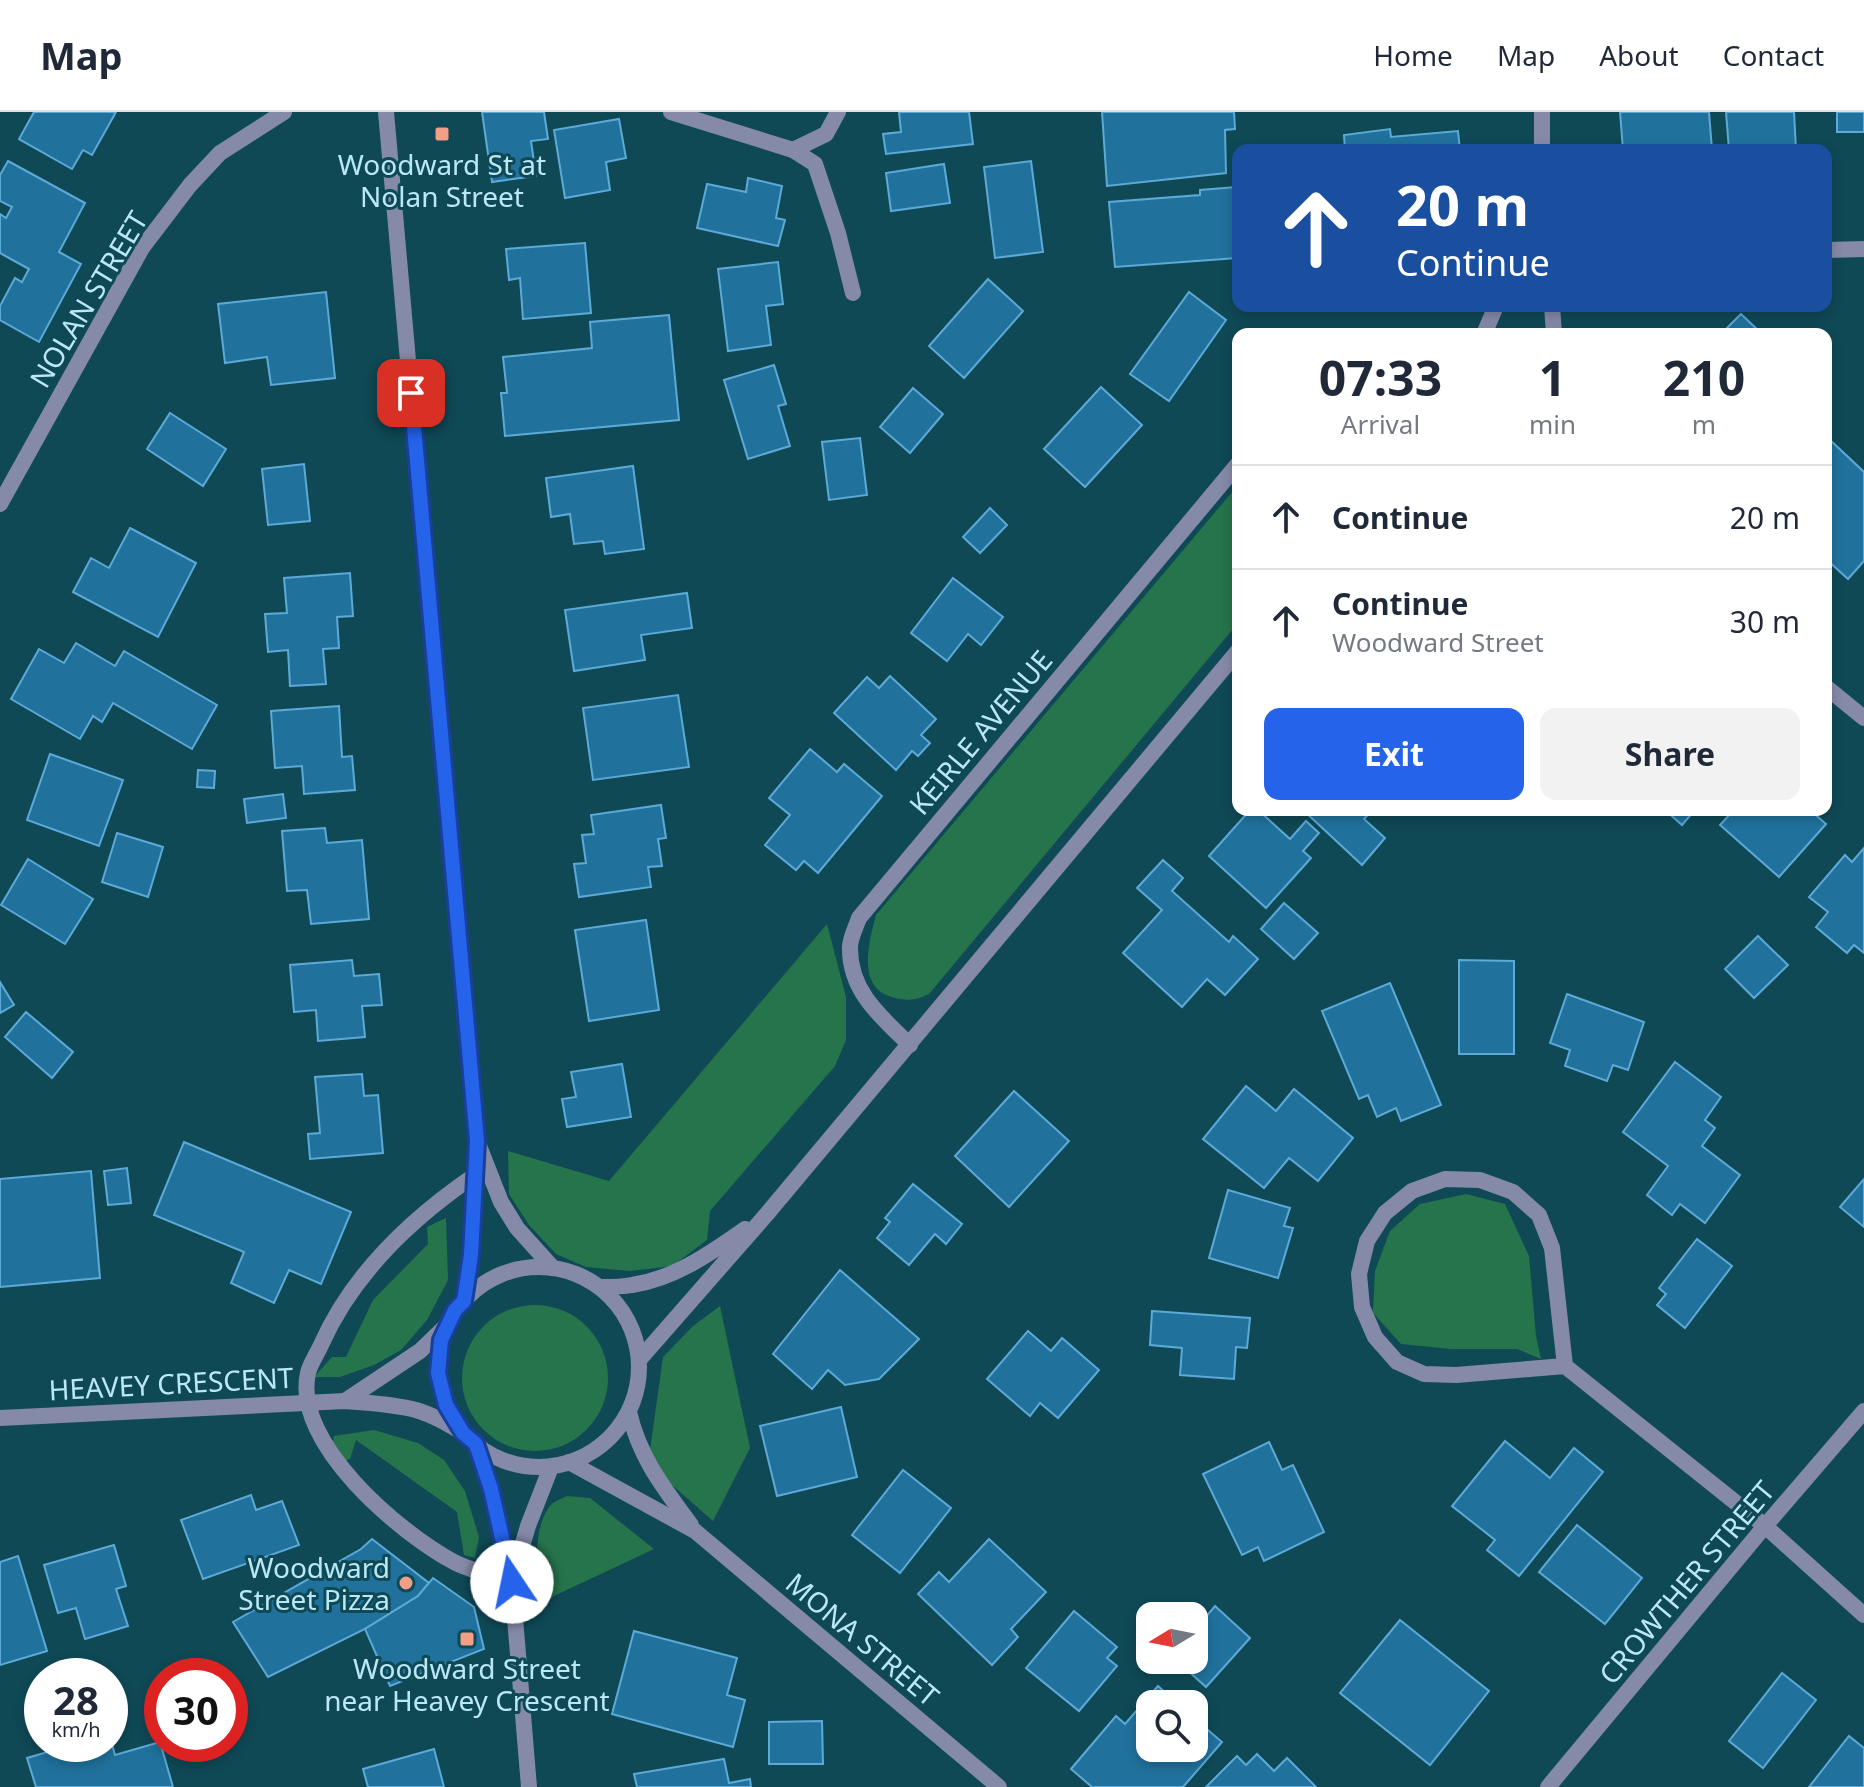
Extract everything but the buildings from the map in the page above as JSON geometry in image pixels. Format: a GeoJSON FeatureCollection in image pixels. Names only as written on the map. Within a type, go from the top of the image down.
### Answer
{"type":"FeatureCollection","features":[{"type":"Feature","properties":{"kind":"street","name":"NOLAN STREET"},"geometry":{"type":"LineString","coordinates":[[0,504],[142,248],[190,185],[220,153],[284,112]]}},
{"type":"Feature","properties":{"kind":"street"},"geometry":{"type":"LineString","coordinates":[[386,112],[477,1141],[471,1255],[464,1301]]}},
{"type":"Feature","properties":{"kind":"street"},"geometry":{"type":"LineString","coordinates":[[671,112],[793,150],[815,164],[838,233],[853,293]]}},
{"type":"Feature","properties":{"kind":"street"},"geometry":{"type":"LineString","coordinates":[[793,150],[826,134],[838,112]]}},
{"type":"Feature","properties":{"kind":"street"},"geometry":{"type":"LineString","coordinates":[[1542,112],[1543,144]]}},
{"type":"Feature","properties":{"kind":"street"},"geometry":{"type":"LineString","coordinates":[[1832,250],[1864,249]]}},
{"type":"Feature","properties":{"kind":"street","name":"KEIRLE AVENUE"},"geometry":{"type":"LineString","coordinates":[[910,1045],[876,1013],[860,992],[851,968],[850,944],[859,918],[1232,471]]}},
{"type":"Feature","properties":{"kind":"street"},"geometry":{"type":"LineString","coordinates":[[639,1360],[910,1045],[1232,658]]}},
{"type":"Feature","properties":{"kind":"street"},"geometry":{"type":"LineString","coordinates":[[1832,692],[1864,718]]}},
{"type":"Feature","properties":{"kind":"street"},"geometry":{"type":"LineString","coordinates":[[477,1141],[501,1202],[517,1228],[553,1268]]}},
{"type":"Feature","properties":{"kind":"street"},"geometry":{"type":"LineString","coordinates":[[475,1175],[420,1216],[367,1270],[329,1326],[308,1373],[307,1403],[321,1437],[346,1474],[376,1505],[403,1528],[455,1562],[512,1582]]}},
{"type":"Feature","properties":{"kind":"street"},"geometry":{"type":"LineString","coordinates":[[1565,1366],[1552,1248],[1539,1215],[1513,1192],[1480,1180],[1445,1179],[1412,1191],[1385,1213],[1367,1241],[1359,1274],[1362,1307],[1375,1337],[1397,1362],[1424,1374],[1456,1375],[1565,1366],[1765,1526],[1864,1615]]}},
{"type":"Feature","properties":{"kind":"street"},"geometry":{"type":"LineString","coordinates":[[600,1287],[633,1285],[658,1279],[708,1254],[766,1215]]}},
{"type":"Feature","properties":{"kind":"street"},"geometry":{"type":"LineString","coordinates":[[469,1438],[488,1454],[518,1466],[551,1467],[582,1458],[609,1439],[629,1412],[638,1387],[639,1360],[633,1332],[620,1307],[600,1287],[571,1271],[539,1266],[506,1271],[478,1286],[455,1310],[441,1340],[438,1373],[446,1405],[469,1438],[491,1489],[512,1582],[529,1787]]}},
{"type":"Feature","properties":{"kind":"street"},"geometry":{"type":"LineString","coordinates":[[345,1401],[420,1351],[450,1322]]}},
{"type":"Feature","properties":{"kind":"street","name":"HEAVEY CRESCENT"},"geometry":{"type":"LineString","coordinates":[[0,1418],[345,1401],[417,1411],[469,1438]]}},
{"type":"Feature","properties":{"kind":"street","name":"CROWTHER STREET"},"geometry":{"type":"LineString","coordinates":[[1548,1787],[1864,1411]]}},
{"type":"Feature","properties":{"kind":"street","name":"MONA STREET"},"geometry":{"type":"LineString","coordinates":[[629,1412],[638,1445],[654,1475],[695,1531]]}},
{"type":"Feature","properties":{"kind":"street","name":"MONA STREET"},"geometry":{"type":"LineString","coordinates":[[569,1462],[695,1531],[999,1787]]}},
{"type":"Feature","properties":{"kind":"street"},"geometry":{"type":"LineString","coordinates":[[512,1582],[528,1526],[551,1467]]}},
{"type":"Feature","properties":{"kind":"green space"},"geometry":{"type":"Polygon","coordinates":[[[1232,492],[1232,630],[929,994],[906,1000],[881,992],[873,984],[869,974],[868,950],[876,915],[1232,492]]]}},
{"type":"Feature","properties":{"kind":"green space"},"geometry":{"type":"Polygon","coordinates":[[[827,924],[846,997],[846,1040],[835,1066],[710,1211],[707,1240],[672,1266],[630,1271],[586,1267],[556,1254],[529,1225],[509,1194],[508,1151],[609,1181],[827,924]]]}},
{"type":"Feature","properties":{"kind":"green space"},"geometry":{"type":"Polygon","coordinates":[[[1466,1194],[1505,1204],[1529,1256],[1541,1359],[1517,1349],[1451,1349],[1401,1344],[1373,1313],[1375,1271],[1390,1231],[1420,1204],[1466,1194]]]}},
{"type":"Feature","properties":{"kind":"green space"},"geometry":{"type":"Polygon","coordinates":[[[446,1218],[448,1280],[427,1320],[401,1350],[374,1365],[340,1377],[314,1377],[332,1357],[346,1357],[373,1300],[428,1244],[427,1227],[446,1218]]]}},
{"type":"Feature","properties":{"kind":"green space"},"geometry":{"type":"Polygon","coordinates":[[[535,1305],[563,1310],[587,1326],[603,1350],[608,1378],[603,1406],[587,1430],[563,1446],[535,1451],[507,1446],[483,1430],[467,1406],[462,1378],[467,1350],[483,1326],[507,1310],[535,1305]]]}},
{"type":"Feature","properties":{"kind":"green space"},"geometry":{"type":"Polygon","coordinates":[[[720,1306],[750,1448],[713,1521],[672,1485],[658,1469],[650,1450],[663,1357],[693,1326],[720,1306]]]}},
{"type":"Feature","properties":{"kind":"green space"},"geometry":{"type":"Polygon","coordinates":[[[374,1430],[418,1443],[444,1460],[465,1491],[479,1537],[475,1558],[464,1555],[457,1512],[356,1440],[350,1459],[343,1461],[332,1448],[334,1436],[374,1430]]]}},
{"type":"Feature","properties":{"kind":"green space"},"geometry":{"type":"Polygon","coordinates":[[[567,1496],[590,1498],[654,1549],[539,1603],[537,1553],[540,1527],[550,1506],[567,1496]]]}},
{"type":"Feature","properties":{"kind":"place","name":"Woodward St at Nolan Street"},"geometry":{"type":"Point","coordinates":[442,134]}},
{"type":"Feature","properties":{"kind":"place","name":"Woodward Street Pizza"},"geometry":{"type":"Point","coordinates":[406,1583]}},
{"type":"Feature","properties":{"kind":"place","name":"Woodward Street near Heavey Crescent"},"geometry":{"type":"Point","coordinates":[467,1639]}},
{"type":"Feature","properties":{"kind":"route"},"geometry":{"type":"LineString","coordinates":[[411,393],[477,1141],[471,1255],[464,1301],[455,1310],[441,1340],[438,1373],[446,1405],[463,1433],[476,1444],[500,1522],[512,1582]]}}]}
